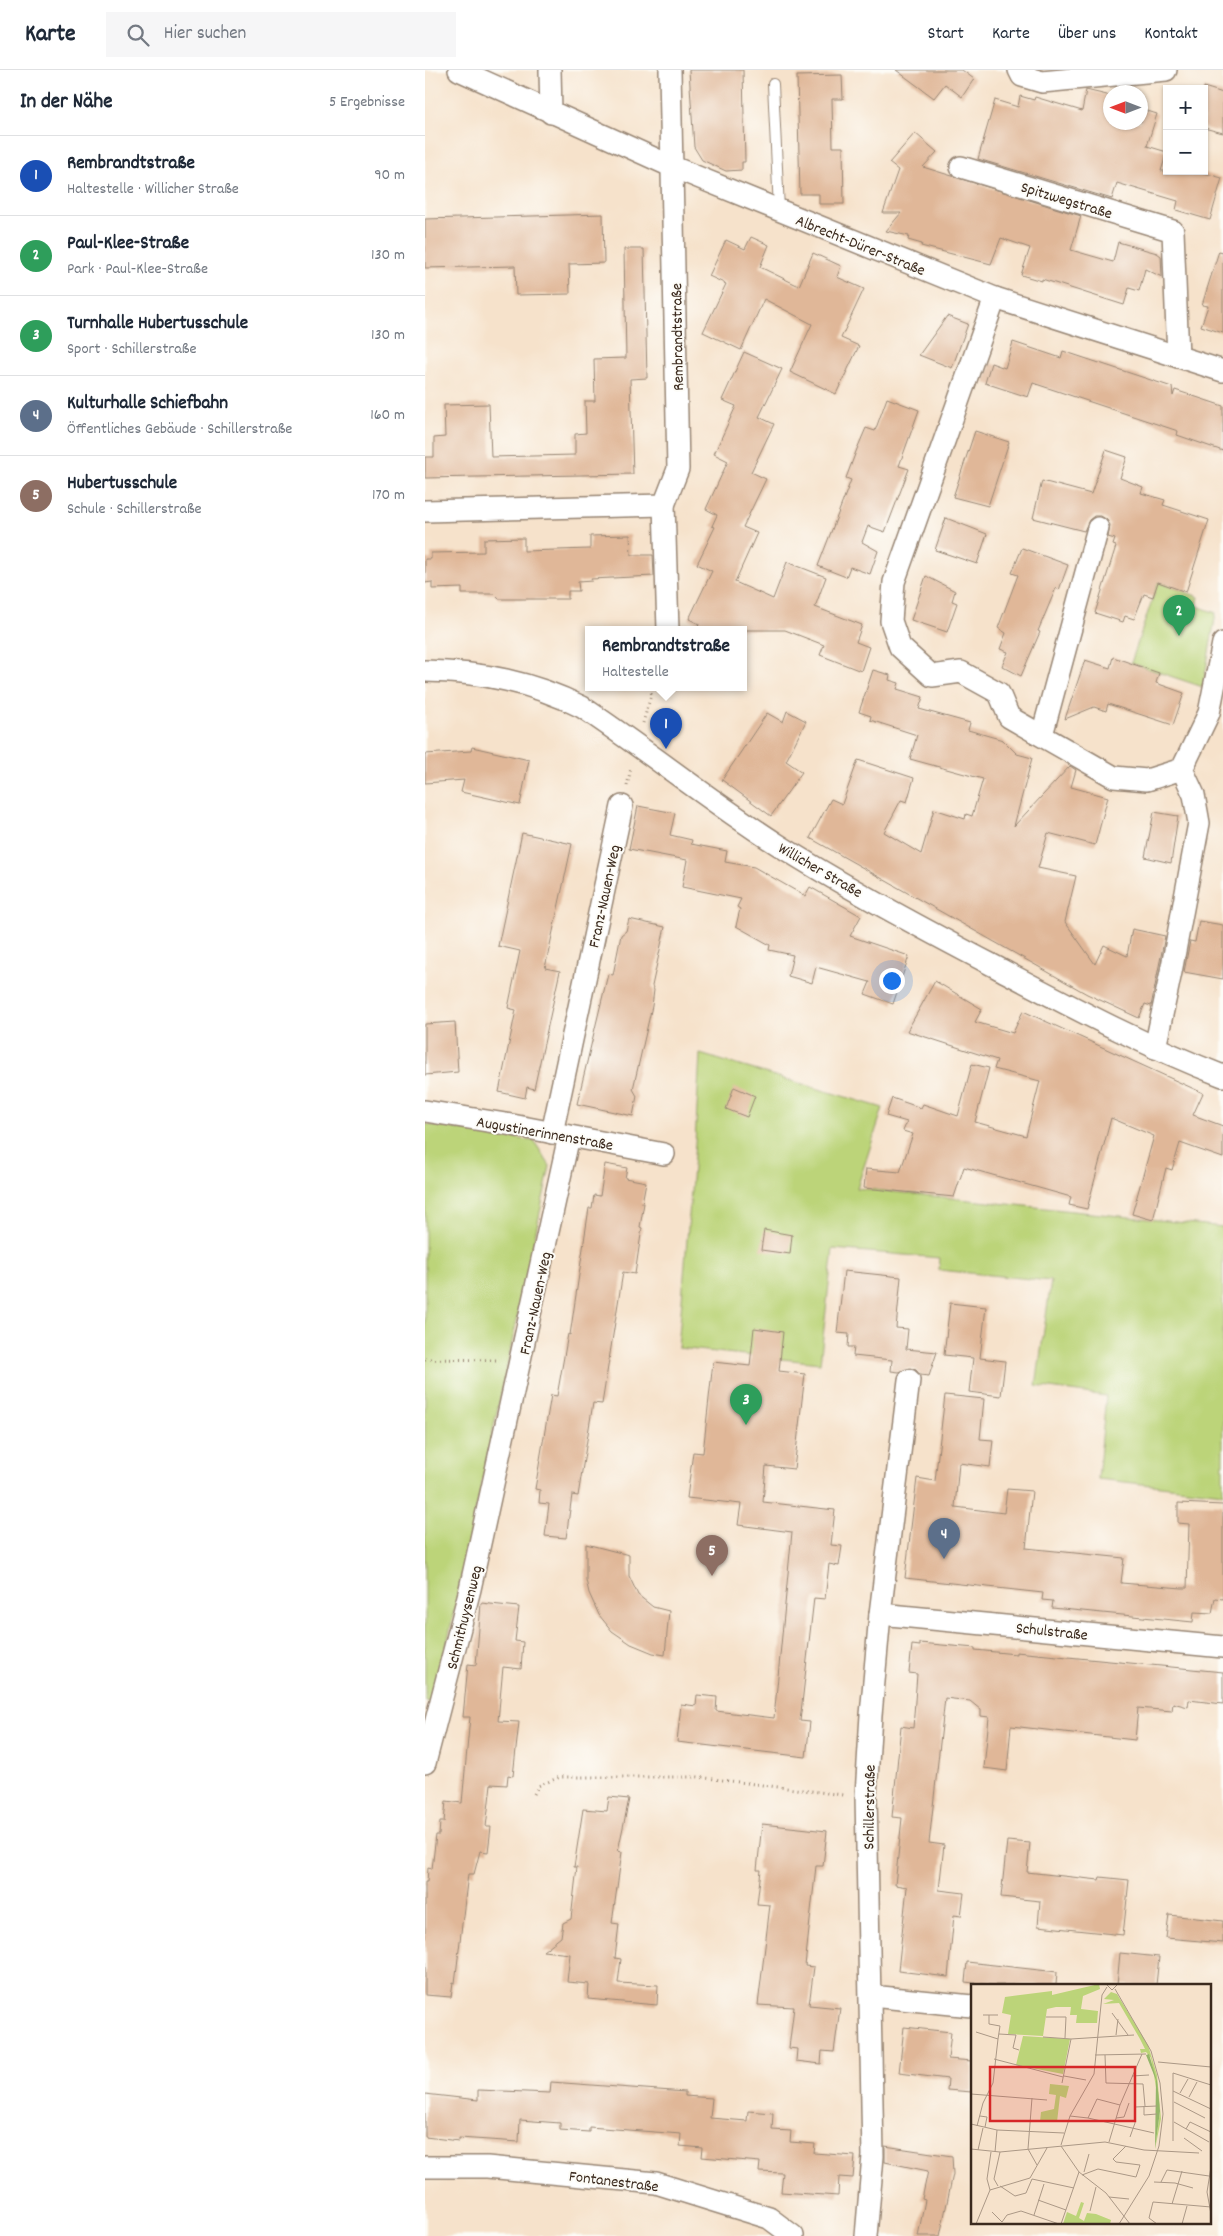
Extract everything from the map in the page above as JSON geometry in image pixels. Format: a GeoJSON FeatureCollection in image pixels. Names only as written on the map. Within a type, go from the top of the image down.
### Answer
{"type":"FeatureCollection","features":[{"type":"Feature","properties":{"kind":"street","name":"Albrecht-Dürer-Straße"},"geometry":{"type":"LineString","coordinates":[[459,70],[673,167],[995,298],[1223,371]]}},
{"type":"Feature","properties":{"kind":"street"},"geometry":{"type":"LineString","coordinates":[[550,70],[551,113]]}},
{"type":"Feature","properties":{"kind":"street","name":"Rembrandtstraße"},"geometry":{"type":"LineString","coordinates":[[668,626],[663,505],[678,469],[670,70]]}},
{"type":"Feature","properties":{"kind":"street"},"geometry":{"type":"LineString","coordinates":[[1019,70],[1023,76],[1042,82],[1165,70]]}},
{"type":"Feature","properties":{"kind":"street","name":"Spitzwegstraße"},"geometry":{"type":"LineString","coordinates":[[961,167],[1173,231],[1178,357]]}},
{"type":"Feature","properties":{"kind":"street"},"geometry":{"type":"LineString","coordinates":[[995,298],[893,582],[891,621],[899,646],[932,676],[961,672],[999,693],[1009,717],[1114,777],[1147,780],[1182,769],[1209,713],[1223,642]]}},
{"type":"Feature","properties":{"kind":"street"},"geometry":{"type":"LineString","coordinates":[[425,511],[663,505]]}},
{"type":"Feature","properties":{"kind":"street"},"geometry":{"type":"LineString","coordinates":[[1042,735],[1098,528]]}},
{"type":"Feature","properties":{"kind":"street","name":"Willicher Straße"},"geometry":{"type":"LineString","coordinates":[[425,672],[475,675],[523,682],[556,694],[582,707],[637,743],[742,820],[794,854],[941,938],[1155,1048],[1223,1076]]}},
{"type":"Feature","properties":{"kind":"street"},"geometry":{"type":"LineString","coordinates":[[1155,1048],[1199,823],[1193,795],[1182,769]]}},
{"type":"Feature","properties":{"kind":"street","name":"Franz-Nauen-Weg"},"geometry":{"type":"LineString","coordinates":[[497,1471],[522,1360],[561,1134],[622,806]]}},
{"type":"Feature","properties":{"kind":"street","name":"Augustinerinnenstraße"},"geometry":{"type":"LineString","coordinates":[[425,1111],[664,1154]]}},
{"type":"Feature","properties":{"kind":"street","name":"Schillerstraße"},"geometry":{"type":"LineString","coordinates":[[866,2236],[873,2156],[866,1795],[880,1614],[909,1380]]}},
{"type":"Feature","properties":{"kind":"street","name":"Schmithuysenweg"},"geometry":{"type":"LineString","coordinates":[[425,1762],[454,1656],[497,1471]]}},
{"type":"Feature","properties":{"kind":"street","name":"Schulstraße"},"geometry":{"type":"LineString","coordinates":[[880,1614],[1223,1648]]}},
{"type":"Feature","properties":{"kind":"street"},"geometry":{"type":"LineString","coordinates":[[871,1996],[971,2006]]}},
{"type":"Feature","properties":{"kind":"street","name":"Fontanestraße"},"geometry":{"type":"LineString","coordinates":[[425,2167],[487,2167],[656,2183],[769,2218],[793,2236]]}},
{"type":"Feature","properties":{"kind":"lane"},"geometry":{"type":"LineString","coordinates":[[773,84],[779,210]]}},
{"type":"Feature","properties":{"kind":"path"},"geometry":{"type":"LineString","coordinates":[[622,806],[652,691]]}},
{"type":"Feature","properties":{"kind":"path"},"geometry":{"type":"LineString","coordinates":[[425,1359],[522,1360]]}},
{"type":"Feature","properties":{"kind":"path"},"geometry":{"type":"LineString","coordinates":[[534,1794],[538,1786],[560,1777],[698,1777],[842,1795],[866,1795]]}},
{"type":"Feature","properties":{"kind":"green space"},"geometry":{"type":"Polygon","coordinates":[[[1158,582],[1199,597],[1197,606],[1216,613],[1203,687],[1131,663],[1158,582]]]}},
{"type":"Feature","properties":{"kind":"green space"},"geometry":{"type":"Polygon","coordinates":[[[700,1054],[883,1108],[857,1188],[1223,1227],[1223,1493],[1098,1479],[1106,1396],[1036,1386],[1051,1281],[939,1270],[940,1258],[833,1249],[820,1363],[678,1348],[695,1143],[700,1054]]]}},
{"type":"Feature","properties":{"kind":"green space"},"geometry":{"type":"Polygon","coordinates":[[[425,1124],[534,1141],[550,1166],[434,1704],[425,1701],[425,1124]]]}},
{"type":"Feature","properties":{"kind":"building"},"geometry":{"type":"Polygon","coordinates":[[[689,70],[743,70],[745,162],[742,162],[742,170],[726,171],[702,160],[694,147],[689,70]]]}},
{"type":"Feature","properties":{"kind":"building"},"geometry":{"type":"Polygon","coordinates":[[[896,70],[962,70],[974,79],[962,97],[945,84],[934,98],[896,70]]]}},
{"type":"Feature","properties":{"kind":"building"},"geometry":{"type":"Polygon","coordinates":[[[842,75],[843,99],[832,99],[833,147],[843,147],[844,204],[819,204],[819,194],[800,194],[797,76],[842,75]]]}},
{"type":"Feature","properties":{"kind":"building"},"geometry":{"type":"Polygon","coordinates":[[[1208,88],[1223,93],[1223,133],[1208,129],[1208,88]]]}},
{"type":"Feature","properties":{"kind":"building"},"geometry":{"type":"Polygon","coordinates":[[[1086,90],[1103,94],[1103,130],[1148,130],[1148,111],[1157,114],[1147,146],[1163,151],[1161,171],[1163,171],[1163,175],[1208,174],[1222,178],[1210,220],[1176,210],[1178,201],[1117,183],[1112,199],[978,159],[995,100],[1018,107],[1020,96],[1034,100],[1035,97],[1082,111],[1086,90]]]}},
{"type":"Feature","properties":{"kind":"building"},"geometry":{"type":"Polygon","coordinates":[[[915,133],[937,152],[923,167],[1081,216],[1071,250],[1113,262],[1118,242],[1157,253],[1161,256],[1162,277],[1145,269],[1139,291],[1129,288],[1124,305],[1042,279],[1042,281],[1021,275],[1030,248],[1001,238],[991,264],[921,246],[922,244],[908,240],[909,236],[886,231],[901,213],[883,213],[898,170],[889,163],[915,133]]]}},
{"type":"Feature","properties":{"kind":"building"},"geometry":{"type":"Polygon","coordinates":[[[603,214],[604,263],[569,264],[570,294],[516,295],[515,266],[425,268],[425,219],[603,214]]]}},
{"type":"Feature","properties":{"kind":"building"},"geometry":{"type":"Polygon","coordinates":[[[751,237],[769,245],[760,267],[799,286],[813,253],[841,266],[837,277],[864,289],[841,338],[859,346],[836,394],[790,372],[812,324],[764,299],[741,350],[703,332],[726,284],[709,276],[726,240],[745,249],[751,237]]]}},
{"type":"Feature","properties":{"kind":"building"},"geometry":{"type":"Polygon","coordinates":[[[624,249],[644,249],[647,378],[630,379],[633,474],[425,478],[425,457],[434,457],[434,438],[445,437],[444,405],[489,404],[491,457],[575,455],[575,434],[586,433],[585,401],[595,401],[594,359],[626,358],[624,249]]]}},
{"type":"Feature","properties":{"kind":"building"},"geometry":{"type":"Polygon","coordinates":[[[1219,251],[1223,252],[1223,333],[1201,326],[1208,306],[1202,305],[1219,251]]]}},
{"type":"Feature","properties":{"kind":"building"},"geometry":{"type":"Polygon","coordinates":[[[947,316],[968,324],[952,368],[919,355],[947,316]]]}},
{"type":"Feature","properties":{"kind":"building"},"geometry":{"type":"Polygon","coordinates":[[[1013,342],[1061,358],[1063,351],[1172,387],[1173,396],[1175,390],[1223,406],[1223,451],[1177,435],[1178,431],[1033,383],[1028,397],[985,383],[991,363],[1005,368],[1013,342]]]}},
{"type":"Feature","properties":{"kind":"building"},"geometry":{"type":"Polygon","coordinates":[[[744,352],[782,369],[759,417],[774,424],[751,472],[766,479],[743,527],[757,533],[735,582],[773,599],[787,562],[826,577],[815,607],[862,625],[856,642],[869,647],[861,671],[820,655],[824,645],[785,630],[747,630],[747,626],[698,626],[699,624],[689,619],[712,571],[697,564],[715,527],[712,526],[717,515],[706,509],[728,461],[714,454],[736,406],[722,400],[744,352]]]}},
{"type":"Feature","properties":{"kind":"building"},"geometry":{"type":"Polygon","coordinates":[[[887,398],[919,410],[899,466],[909,469],[885,532],[868,526],[862,542],[878,551],[870,574],[850,567],[846,577],[818,566],[851,480],[846,478],[857,449],[866,428],[875,431],[887,398]]]}},
{"type":"Feature","properties":{"kind":"building"},"geometry":{"type":"Polygon","coordinates":[[[975,431],[1009,442],[988,506],[953,497],[975,431]]]}},
{"type":"Feature","properties":{"kind":"building"},"geometry":{"type":"Polygon","coordinates":[[[1106,450],[1127,457],[1120,478],[1143,487],[1141,493],[1165,500],[1163,505],[1209,520],[1186,592],[1158,582],[1153,597],[1144,594],[1134,619],[1125,616],[1123,622],[1095,613],[1116,546],[1113,545],[1115,539],[1108,537],[1110,525],[1107,520],[1101,516],[1094,516],[1089,520],[1084,531],[1033,518],[1042,481],[1091,494],[1106,450]]]}},
{"type":"Feature","properties":{"kind":"building"},"geometry":{"type":"Polygon","coordinates":[[[946,518],[987,534],[977,564],[935,550],[946,518]]]}},
{"type":"Feature","properties":{"kind":"building"},"geometry":{"type":"Polygon","coordinates":[[[630,535],[631,555],[653,555],[654,576],[591,579],[592,581],[578,582],[579,591],[568,591],[568,599],[499,599],[494,594],[462,594],[462,588],[432,589],[432,582],[425,583],[425,559],[431,559],[431,553],[484,552],[484,539],[524,538],[524,551],[590,549],[590,536],[630,535]]]}},
{"type":"Feature","properties":{"kind":"building"},"geometry":{"type":"Polygon","coordinates":[[[1022,548],[1068,565],[1059,590],[1056,588],[1021,676],[1002,666],[1008,652],[1000,649],[1006,633],[998,628],[1018,575],[1012,573],[1022,548]]]}},
{"type":"Feature","properties":{"kind":"building"},"geometry":{"type":"Polygon","coordinates":[[[926,576],[955,591],[952,601],[957,603],[947,632],[911,620],[926,576]]]}},
{"type":"Feature","properties":{"kind":"building"},"geometry":{"type":"Polygon","coordinates":[[[1113,657],[1159,673],[1156,683],[1184,693],[1173,725],[1108,704],[1106,711],[1094,707],[1065,719],[1085,660],[1110,668],[1113,657]]]}},
{"type":"Feature","properties":{"kind":"building"},"geometry":{"type":"Polygon","coordinates":[[[873,670],[890,675],[889,680],[899,683],[897,689],[923,697],[919,709],[970,723],[968,730],[1003,740],[1017,754],[1032,758],[1014,826],[1070,766],[1076,770],[1071,787],[1108,797],[1095,845],[1048,833],[1038,868],[1076,876],[1065,922],[1095,964],[1104,945],[1127,956],[1132,929],[1165,936],[1151,1006],[1145,1004],[1139,1018],[1087,994],[810,838],[831,799],[842,804],[858,760],[914,778],[907,802],[901,800],[884,832],[921,854],[934,809],[965,819],[966,814],[972,816],[983,779],[910,759],[917,735],[870,720],[871,716],[859,712],[873,670]]]}},
{"type":"Feature","properties":{"kind":"building"},"geometry":{"type":"Polygon","coordinates":[[[787,711],[806,721],[786,761],[802,772],[771,816],[722,780],[767,713],[783,722],[787,711]]]}},
{"type":"Feature","properties":{"kind":"building"},"geometry":{"type":"Polygon","coordinates":[[[472,747],[529,760],[520,805],[461,792],[464,780],[425,783],[425,754],[471,751],[472,747]]]}},
{"type":"Feature","properties":{"kind":"building"},"geometry":{"type":"Polygon","coordinates":[[[638,806],[675,813],[670,835],[692,840],[691,844],[727,851],[725,862],[754,867],[805,896],[810,887],[861,916],[850,936],[909,956],[893,1004],[865,994],[870,982],[816,967],[812,983],[788,976],[793,955],[769,950],[770,945],[736,926],[740,909],[737,907],[741,899],[682,887],[687,860],[629,849],[638,806]]]}},
{"type":"Feature","properties":{"kind":"building"},"geometry":{"type":"Polygon","coordinates":[[[1154,812],[1178,816],[1171,863],[1145,857],[1154,812]]]}},
{"type":"Feature","properties":{"kind":"building"},"geometry":{"type":"Polygon","coordinates":[[[522,833],[572,844],[545,968],[560,971],[534,1089],[527,1087],[525,1098],[499,1092],[516,1010],[508,1008],[520,951],[498,946],[522,833]]]}},
{"type":"Feature","properties":{"kind":"building"},"geometry":{"type":"Polygon","coordinates":[[[629,919],[665,927],[652,986],[654,990],[652,1006],[633,1089],[637,1096],[633,1116],[577,1104],[608,974],[613,975],[621,935],[626,931],[629,919]]]}},
{"type":"Feature","properties":{"kind":"building"},"geometry":{"type":"Polygon","coordinates":[[[1199,921],[1223,925],[1223,979],[1184,972],[1190,941],[1195,942],[1199,921]]]}},
{"type":"Feature","properties":{"kind":"building"},"geometry":{"type":"Polygon","coordinates":[[[935,981],[982,1009],[975,1022],[1013,1033],[1023,1011],[1203,1093],[1193,1115],[1223,1126],[1223,1158],[1180,1143],[1172,1170],[1166,1168],[1153,1220],[1132,1214],[1154,1136],[1111,1118],[1087,1209],[1069,1205],[1071,1197],[964,1167],[954,1197],[864,1188],[866,1169],[900,1172],[913,1134],[903,1131],[907,1122],[886,1116],[892,1098],[921,1108],[923,1104],[958,1116],[972,1064],[989,1068],[975,1122],[1026,1136],[1040,1081],[994,1069],[997,1060],[907,1031],[935,981]]]}},
{"type":"Feature","properties":{"kind":"building"},"geometry":{"type":"Polygon","coordinates":[[[455,1022],[458,1072],[425,1075],[425,1024],[455,1022]]]}},
{"type":"Feature","properties":{"kind":"building"},"geometry":{"type":"Polygon","coordinates":[[[734,1087],[755,1096],[747,1117],[726,1109],[734,1087]]]}},
{"type":"Feature","properties":{"kind":"building"},"geometry":{"type":"Polygon","coordinates":[[[605,1164],[627,1168],[625,1178],[646,1182],[635,1274],[623,1272],[602,1404],[593,1403],[578,1496],[572,1495],[566,1538],[545,1536],[549,1504],[539,1503],[540,1490],[535,1489],[551,1395],[557,1396],[568,1334],[570,1335],[589,1208],[592,1208],[594,1195],[600,1196],[605,1164]]]}},
{"type":"Feature","properties":{"kind":"building"},"geometry":{"type":"Polygon","coordinates":[[[764,1230],[792,1235],[790,1254],[761,1250],[764,1230]]]}},
{"type":"Feature","properties":{"kind":"building"},"geometry":{"type":"Polygon","coordinates":[[[844,1271],[901,1277],[896,1328],[908,1329],[906,1349],[937,1352],[929,1376],[920,1375],[916,1370],[910,1368],[899,1372],[891,1371],[892,1360],[853,1356],[854,1347],[848,1347],[849,1334],[837,1333],[844,1271]]]}},
{"type":"Feature","properties":{"kind":"building"},"geometry":{"type":"Polygon","coordinates":[[[950,1303],[986,1307],[980,1358],[1005,1361],[1001,1396],[969,1392],[973,1358],[944,1355],[950,1303]]]}},
{"type":"Feature","properties":{"kind":"building"},"geometry":{"type":"Polygon","coordinates":[[[754,1328],[783,1332],[779,1371],[805,1374],[794,1469],[766,1466],[763,1502],[835,1510],[831,1545],[842,1546],[839,1566],[829,1564],[825,1599],[814,1598],[800,1721],[810,1722],[806,1757],[677,1742],[681,1704],[696,1706],[697,1695],[717,1697],[716,1711],[774,1718],[792,1532],[738,1525],[741,1504],[687,1498],[693,1452],[703,1453],[713,1362],[750,1366],[754,1328]]]}},
{"type":"Feature","properties":{"kind":"building"},"geometry":{"type":"Polygon","coordinates":[[[945,1395],[984,1399],[980,1439],[993,1440],[990,1467],[959,1463],[955,1507],[1004,1513],[1007,1489],[1032,1491],[1026,1548],[1124,1558],[1121,1583],[1187,1588],[1189,1524],[1178,1523],[1178,1503],[1223,1505],[1223,1599],[1215,1598],[1212,1613],[1194,1612],[1193,1622],[1052,1608],[1053,1601],[1042,1600],[1043,1593],[905,1578],[917,1478],[935,1481],[945,1395]]]}},
{"type":"Feature","properties":{"kind":"building"},"geometry":{"type":"Polygon","coordinates":[[[586,1544],[629,1555],[629,1576],[638,1595],[653,1607],[669,1611],[665,1655],[653,1653],[631,1644],[612,1631],[599,1615],[589,1593],[586,1580],[586,1544]]]}},
{"type":"Feature","properties":{"kind":"building"},"geometry":{"type":"Polygon","coordinates":[[[481,1603],[519,1607],[515,1641],[523,1642],[521,1669],[503,1667],[498,1721],[519,1722],[513,1776],[508,1775],[507,1785],[491,1784],[486,1827],[491,1827],[488,1852],[480,1851],[474,1874],[468,1874],[455,1983],[453,1982],[451,1997],[425,1995],[425,1882],[427,1882],[428,1868],[432,1869],[436,1835],[439,1835],[440,1822],[444,1822],[446,1801],[462,1803],[470,1717],[463,1717],[468,1664],[476,1665],[481,1603]]]}},
{"type":"Feature","properties":{"kind":"building"},"geometry":{"type":"Polygon","coordinates":[[[920,1643],[1016,1654],[1016,1652],[1223,1672],[1223,1704],[1189,1700],[1188,1707],[1173,1703],[1172,1711],[1138,1708],[1135,1740],[1011,1726],[1007,1771],[984,1768],[989,1717],[981,1716],[981,1710],[970,1701],[945,1698],[929,1843],[944,1845],[939,1890],[964,1893],[961,1916],[954,1915],[948,1977],[898,1971],[907,1887],[895,1885],[902,1818],[892,1817],[901,1726],[913,1728],[917,1674],[909,1673],[912,1645],[920,1646],[920,1643]]]}},
{"type":"Feature","properties":{"kind":"building"},"geometry":{"type":"Polygon","coordinates":[[[609,1797],[629,1799],[618,1851],[622,1852],[612,1923],[619,1924],[615,1958],[621,1959],[618,1983],[658,1985],[657,2005],[588,1999],[589,1984],[567,1982],[570,1954],[543,1951],[561,1937],[563,1923],[571,1919],[577,1867],[574,1867],[583,1809],[607,1811],[609,1797]]]}},
{"type":"Feature","properties":{"kind":"building"},"geometry":{"type":"Polygon","coordinates":[[[762,1824],[827,1831],[823,1866],[816,1866],[805,1966],[814,1967],[809,2005],[840,2008],[834,2052],[822,2051],[821,2064],[796,2061],[797,2049],[789,2048],[794,2007],[758,2005],[770,1905],[757,1904],[761,1870],[757,1870],[762,1824]]]}},
{"type":"Feature","properties":{"kind":"building"},"geometry":{"type":"Polygon","coordinates":[[[1007,1841],[1030,1843],[1027,1872],[1099,1880],[1100,1877],[1129,1880],[1123,1935],[1038,1926],[1040,1901],[1001,1897],[1007,1841]]]}},
{"type":"Feature","properties":{"kind":"building"},"geometry":{"type":"Polygon","coordinates":[[[1169,1915],[1223,1921],[1223,1943],[1166,1938],[1169,1915]]]}},
{"type":"Feature","properties":{"kind":"building"},"geometry":{"type":"Polygon","coordinates":[[[1120,1953],[1159,1957],[1156,1984],[1117,1984],[1120,1953]]]}},
{"type":"Feature","properties":{"kind":"building"},"geometry":{"type":"Polygon","coordinates":[[[967,1962],[1057,1972],[1056,1984],[983,1984],[965,1982],[967,1962]]]}},
{"type":"Feature","properties":{"kind":"building"},"geometry":{"type":"Polygon","coordinates":[[[904,2027],[951,2032],[948,2059],[971,2061],[971,2092],[947,2090],[948,2079],[899,2073],[904,2027]]]}},
{"type":"Feature","properties":{"kind":"building"},"geometry":{"type":"Polygon","coordinates":[[[551,2082],[685,2092],[685,2096],[712,2098],[710,2118],[747,2121],[748,2111],[773,2113],[772,2130],[791,2131],[790,2142],[815,2144],[814,2153],[855,2156],[853,2178],[839,2177],[838,2196],[781,2192],[783,2173],[759,2172],[760,2162],[702,2157],[703,2148],[680,2146],[681,2134],[589,2127],[589,2132],[560,2130],[560,2123],[520,2120],[519,2142],[459,2138],[459,2141],[425,2137],[425,2094],[478,2100],[478,2090],[550,2093],[551,2082]]]}},
{"type":"Feature","properties":{"kind":"building"},"geometry":{"type":"Polygon","coordinates":[[[885,2146],[952,2156],[953,2174],[940,2236],[918,2236],[925,2200],[922,2199],[928,2171],[885,2162],[885,2146]]]}},
{"type":"Feature","properties":{"kind":"place","name":"Paul-Klee-Straße"},"geometry":{"type":"Point","coordinates":[1179,636]}},
{"type":"Feature","properties":{"kind":"place","name":"Rembrandtstraße"},"geometry":{"type":"Point","coordinates":[666,749]}},
{"type":"Feature","properties":{"kind":"place","name":"Turnhalle Hubertusschule"},"geometry":{"type":"Point","coordinates":[746,1425]}},
{"type":"Feature","properties":{"kind":"place","name":"Kulturhalle Schiefbahn"},"geometry":{"type":"Point","coordinates":[944,1559]}},
{"type":"Feature","properties":{"kind":"place","name":"Hubertusschule"},"geometry":{"type":"Point","coordinates":[712,1576]}}]}
